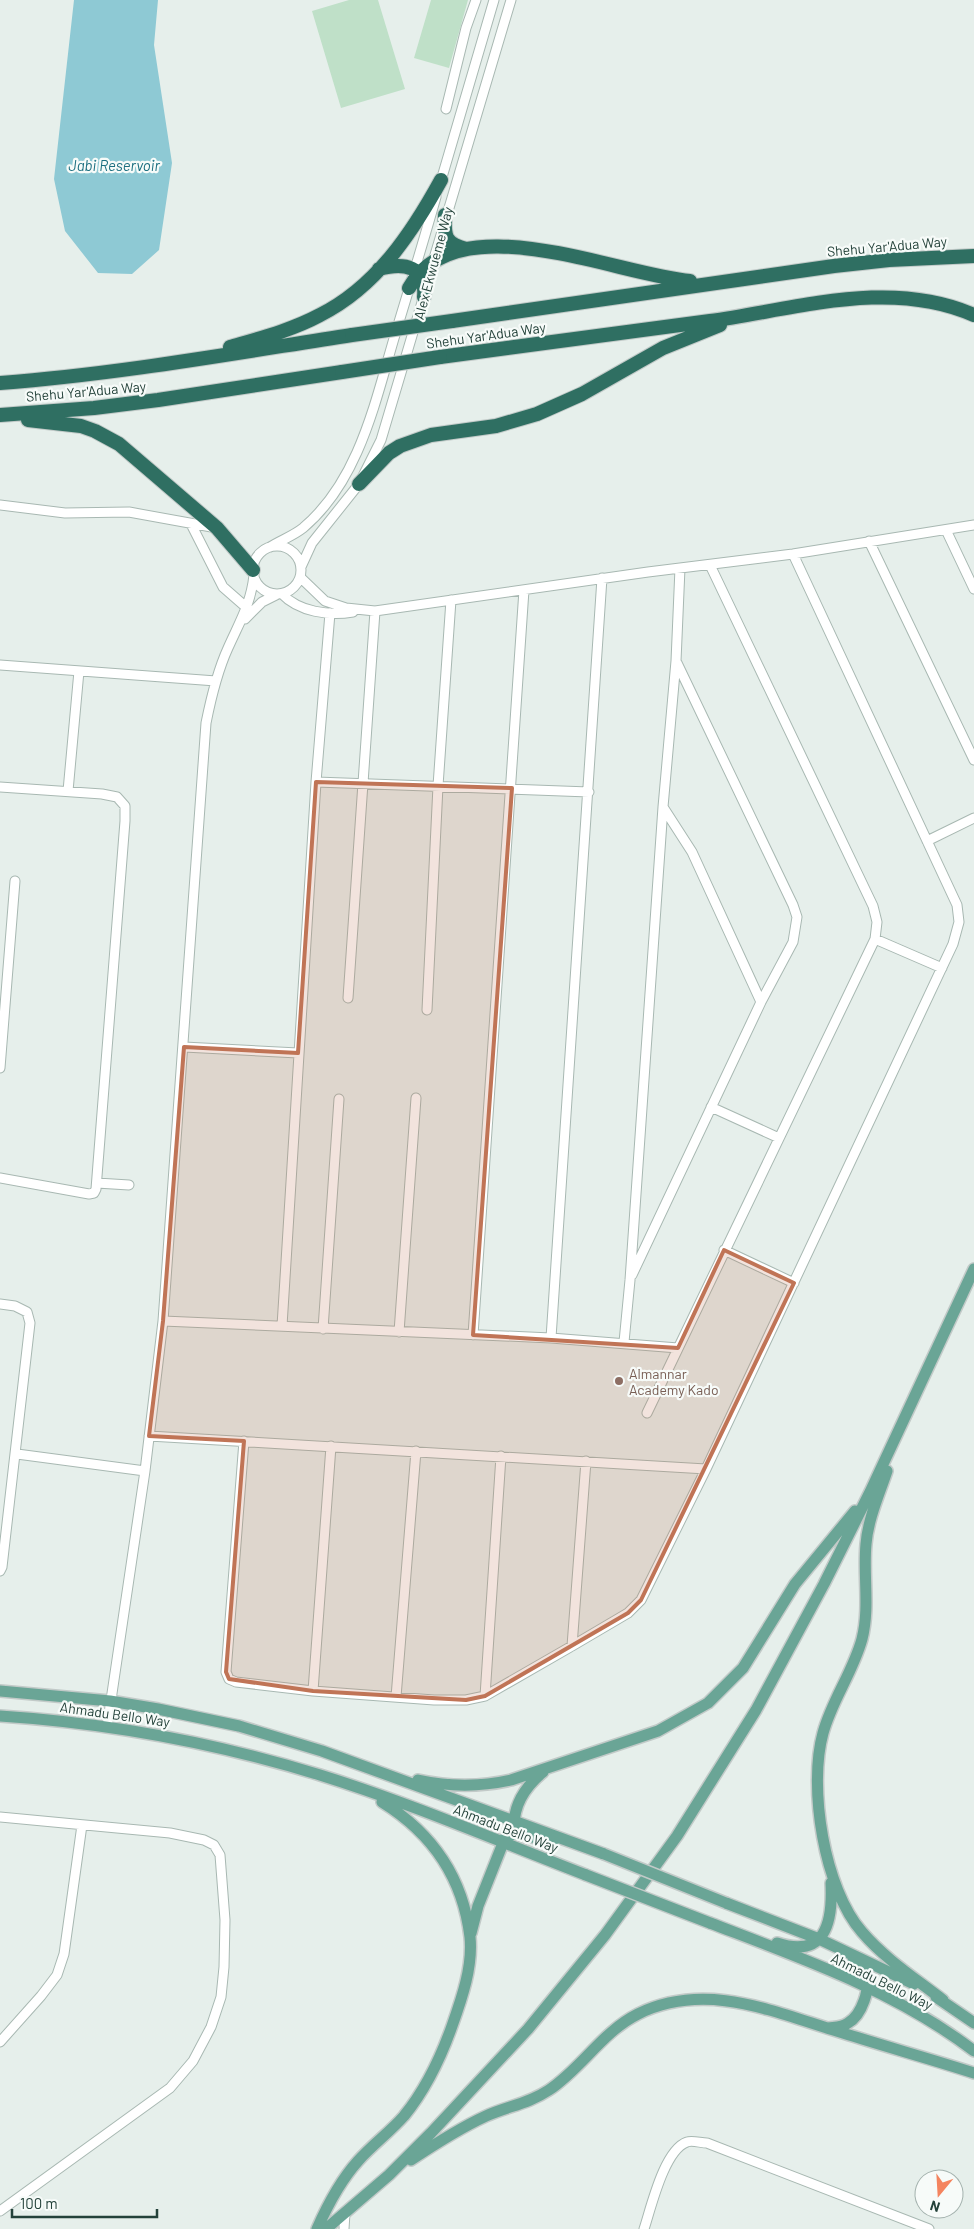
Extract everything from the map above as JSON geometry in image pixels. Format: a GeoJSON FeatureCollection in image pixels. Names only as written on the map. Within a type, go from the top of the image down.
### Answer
{"type":"FeatureCollection","features":[{"type":"Feature","properties":{"kind":"highway"},"geometry":{"type":"LineString","coordinates":[[182,362],[276,334],[321,315],[345,299],[379,269],[415,226],[441,180]]}},
{"type":"Feature","properties":{"kind":"highway"},"geometry":{"type":"LineString","coordinates":[[445,216],[444,230],[448,241],[451,244],[466,249],[514,248],[552,251],[665,278],[716,283]]}},
{"type":"Feature","properties":{"kind":"highway"},"geometry":{"type":"LineString","coordinates":[[409,288],[417,272],[432,262],[466,249]]}},
{"type":"Feature","properties":{"kind":"highway","name":"Shehu Yar'Adua Way"},"geometry":{"type":"LineString","coordinates":[[0,383],[42,380],[182,362],[452,320],[889,260],[974,256]]}},
{"type":"Feature","properties":{"kind":"highway"},"geometry":{"type":"LineString","coordinates":[[379,269],[397,266],[417,272],[424,284],[424,297]]}},
{"type":"Feature","properties":{"kind":"highway","name":"Shehu Yar'Adua Way"},"geometry":{"type":"LineString","coordinates":[[0,415],[149,401],[440,357],[750,315],[842,300],[906,297],[936,301],[974,315]]}},
{"type":"Feature","properties":{"kind":"highway"},"geometry":{"type":"LineString","coordinates":[[359,484],[389,453],[407,443],[431,435],[496,426],[537,414],[582,394],[663,348],[750,315]]}},
{"type":"Feature","properties":{"kind":"highway"},"geometry":{"type":"LineString","coordinates":[[0,419],[59,422],[94,431],[130,452],[217,528],[253,573]]}},
{"type":"Feature","properties":{"kind":"main road"},"geometry":{"type":"LineString","coordinates":[[326,2229],[389,2175],[528,2029],[605,1935],[676,1836],[756,1710],[824,1584],[870,1492],[974,1269]]}},
{"type":"Feature","properties":{"kind":"main road"},"geometry":{"type":"LineString","coordinates":[[905,1418],[869,1527],[865,1564],[866,1620],[857,1654],[829,1715],[820,1746],[818,1791],[822,1828],[830,1869],[846,1910],[860,1931],[877,1948],[943,2000]]}},
{"type":"Feature","properties":{"kind":"main road"},"geometry":{"type":"LineString","coordinates":[[373,1770],[425,1782],[466,1786],[486,1785],[511,1780],[658,1731],[687,1716],[708,1703],[743,1668],[796,1584],[870,1492]]}},
{"type":"Feature","properties":{"kind":"main road","name":"Ahmadu Bello Way"},"geometry":{"type":"LineString","coordinates":[[0,1691],[110,1701],[158,1708],[239,1726],[322,1751],[604,1854],[819,1940],[908,1980],[943,2000],[974,2023]]}},
{"type":"Feature","properties":{"kind":"main road","name":"Ahmadu Bello Way"},"geometry":{"type":"LineString","coordinates":[[0,1716],[157,1734],[236,1752],[357,1788],[710,1923],[868,1988],[948,2030],[974,2051]]}},
{"type":"Feature","properties":{"kind":"main road"},"geometry":{"type":"LineString","coordinates":[[533,1854],[514,1833],[514,1821],[523,1793],[531,1782],[548,1768]]}},
{"type":"Feature","properties":{"kind":"main road"},"geometry":{"type":"LineString","coordinates":[[357,1788],[404,1816],[434,1845],[448,1866],[459,1890],[470,1938]]}},
{"type":"Feature","properties":{"kind":"main road"},"geometry":{"type":"LineString","coordinates":[[317,2229],[335,2191],[347,2174],[404,2116],[434,2070],[447,2041],[466,1982],[470,1938],[478,1906],[504,1838],[514,1833],[569,1847],[589,1849]]}},
{"type":"Feature","properties":{"kind":"main road"},"geometry":{"type":"LineString","coordinates":[[725,1929],[795,1948],[812,1945],[819,1940],[830,1914],[830,1869]]}},
{"type":"Feature","properties":{"kind":"main road"},"geometry":{"type":"LineString","coordinates":[[828,2028],[842,2026],[852,2021],[860,2009],[868,1988],[864,1969],[842,1950]]}},
{"type":"Feature","properties":{"kind":"main road"},"geometry":{"type":"LineString","coordinates":[[389,2175],[466,2125],[489,2115],[521,2105],[550,2089],[580,2064],[610,2034],[630,2019],[651,2008],[682,2000],[719,1999],[762,2007],[974,2074]]}},
{"type":"Feature","properties":{"kind":"street"},"geometry":{"type":"LineString","coordinates":[[446,109],[466,28],[476,0]]}},
{"type":"Feature","properties":{"kind":"street","name":"Alex Ekwueme Way"},"geometry":{"type":"LineString","coordinates":[[417,272],[441,180],[494,0]]}},
{"type":"Feature","properties":{"kind":"street","name":"Alex Ekwueme Way"},"geometry":{"type":"LineString","coordinates":[[301,566],[312,543],[359,484],[381,440],[424,297],[445,216],[512,0]]}},
{"type":"Feature","properties":{"kind":"street","name":"Alex Ekwueme Way"},"geometry":{"type":"LineString","coordinates":[[270,547],[302,528],[330,496],[347,470],[369,422],[409,288]]}},
{"type":"Feature","properties":{"kind":"street"},"geometry":{"type":"LineString","coordinates":[[0,505],[65,513],[129,512],[217,528]]}},
{"type":"Feature","properties":{"kind":"street"},"geometry":{"type":"LineString","coordinates":[[190,524],[223,587],[247,608]]}},
{"type":"Feature","properties":{"kind":"street"},"geometry":{"type":"LineString","coordinates":[[300,577],[325,601],[346,608],[375,611],[602,578],[793,554],[974,525]]}},
{"type":"Feature","properties":{"kind":"street"},"geometry":{"type":"LineString","coordinates":[[946,530],[974,589]]}},
{"type":"Feature","properties":{"kind":"street"},"geometry":{"type":"LineString","coordinates":[[869,541],[974,760]]}},
{"type":"Feature","properties":{"kind":"street"},"geometry":{"type":"LineString","coordinates":[[107,1727],[145,1471],[163,1321],[206,723],[216,681],[227,649],[242,622],[247,608],[257,557],[262,551],[270,547],[286,548],[293,552],[301,566],[300,577],[296,585],[262,602],[242,622]]}},
{"type":"Feature","properties":{"kind":"street"},"geometry":{"type":"LineString","coordinates":[[244,1442],[226,1672],[228,1680],[313,1690],[466,1700],[485,1696],[628,1613],[641,1600],[706,1469],[942,968],[953,944],[959,922],[957,905],[793,554]]}},
{"type":"Feature","properties":{"kind":"street"},"geometry":{"type":"LineString","coordinates":[[647,1413],[875,939],[877,922],[874,906],[710,565]]}},
{"type":"Feature","properties":{"kind":"street"},"geometry":{"type":"LineString","coordinates":[[624,1342],[663,807],[676,661],[680,568]]}},
{"type":"Feature","properties":{"kind":"street"},"geometry":{"type":"LineString","coordinates":[[253,573],[259,586],[265,591],[281,594],[295,605],[342,614],[360,610]]}},
{"type":"Feature","properties":{"kind":"street"},"geometry":{"type":"LineString","coordinates":[[551,1338],[602,578]]}},
{"type":"Feature","properties":{"kind":"street"},"geometry":{"type":"LineString","coordinates":[[473,1335],[512,788],[524,590]]}},
{"type":"Feature","properties":{"kind":"street"},"geometry":{"type":"LineString","coordinates":[[427,1010],[438,786],[451,600]]}},
{"type":"Feature","properties":{"kind":"street"},"geometry":{"type":"LineString","coordinates":[[348,998],[375,611]]}},
{"type":"Feature","properties":{"kind":"street"},"geometry":{"type":"LineString","coordinates":[[282,1326],[316,782],[330,613]]}},
{"type":"Feature","properties":{"kind":"street"},"geometry":{"type":"LineString","coordinates":[[630,1280],[761,1002],[793,942],[797,917],[676,661]]}},
{"type":"Feature","properties":{"kind":"street"},"geometry":{"type":"LineString","coordinates":[[0,665],[216,681]]}},
{"type":"Feature","properties":{"kind":"street"},"geometry":{"type":"LineString","coordinates":[[68,792],[79,671]]}},
{"type":"Feature","properties":{"kind":"street"},"geometry":{"type":"LineString","coordinates":[[316,782],[589,792]]}},
{"type":"Feature","properties":{"kind":"street"},"geometry":{"type":"LineString","coordinates":[[0,787],[117,797],[125,806],[97,1183],[94,1193],[89,1194],[0,1178]]}},
{"type":"Feature","properties":{"kind":"street"},"geometry":{"type":"LineString","coordinates":[[663,807],[692,852],[761,1002]]}},
{"type":"Feature","properties":{"kind":"street"},"geometry":{"type":"LineString","coordinates":[[927,841],[974,818]]}},
{"type":"Feature","properties":{"kind":"street"},"geometry":{"type":"LineString","coordinates":[[0,1068],[15,881]]}},
{"type":"Feature","properties":{"kind":"street"},"geometry":{"type":"LineString","coordinates":[[875,939],[942,968]]}},
{"type":"Feature","properties":{"kind":"street"},"geometry":{"type":"LineString","coordinates":[[184,1047],[298,1053]]}},
{"type":"Feature","properties":{"kind":"street"},"geometry":{"type":"LineString","coordinates":[[323,1329],[339,1098]]}},
{"type":"Feature","properties":{"kind":"street"},"geometry":{"type":"LineString","coordinates":[[399,1332],[416,1098]]}},
{"type":"Feature","properties":{"kind":"street"},"geometry":{"type":"LineString","coordinates":[[711,1107],[779,1138]]}},
{"type":"Feature","properties":{"kind":"street"},"geometry":{"type":"LineString","coordinates":[[97,1183],[129,1185]]}},
{"type":"Feature","properties":{"kind":"street"},"geometry":{"type":"LineString","coordinates":[[724,1250],[794,1283]]}},
{"type":"Feature","properties":{"kind":"street"},"geometry":{"type":"LineString","coordinates":[[0,1304],[15,1306],[27,1312],[30,1323],[17,1454],[0,1571]]}},
{"type":"Feature","properties":{"kind":"street"},"geometry":{"type":"LineString","coordinates":[[163,1321],[551,1338],[624,1342],[678,1348]]}},
{"type":"Feature","properties":{"kind":"street"},"geometry":{"type":"LineString","coordinates":[[149,1436],[416,1450],[706,1469]]}},
{"type":"Feature","properties":{"kind":"street"},"geometry":{"type":"LineString","coordinates":[[313,1690],[331,1446]]}},
{"type":"Feature","properties":{"kind":"street"},"geometry":{"type":"LineString","coordinates":[[396,1696],[416,1450]]}},
{"type":"Feature","properties":{"kind":"street"},"geometry":{"type":"LineString","coordinates":[[17,1454],[145,1471]]}},
{"type":"Feature","properties":{"kind":"street"},"geometry":{"type":"LineString","coordinates":[[485,1696],[501,1456]]}},
{"type":"Feature","properties":{"kind":"street"},"geometry":{"type":"LineString","coordinates":[[572,1646],[586,1461]]}},
{"type":"Feature","properties":{"kind":"street"},"geometry":{"type":"LineString","coordinates":[[0,1817],[170,1834],[204,1840],[214,1845],[220,1855],[225,1920],[221,1997],[211,2027],[193,2061],[170,2088],[0,2211]]}},
{"type":"Feature","properties":{"kind":"street"},"geometry":{"type":"LineString","coordinates":[[0,2042],[57,1975],[64,1954],[82,1825]]}},
{"type":"Feature","properties":{"kind":"street"},"geometry":{"type":"LineString","coordinates":[[644,2229],[665,2168],[674,2151],[688,2142],[707,2143],[929,2229]]}},
{"type":"Feature","properties":{"kind":"street"},"geometry":{"type":"LineString","coordinates":[[344,2229],[345,2213]]}},
{"type":"Feature","properties":{"kind":"highlighted area"},"geometry":{"type":"Polygon","coordinates":[[[316,782],[512,788],[473,1335],[678,1348],[724,1250],[794,1283],[641,1600],[628,1613],[485,1696],[466,1700],[313,1691],[229,1679],[226,1672],[244,1441],[149,1436],[163,1321],[184,1047],[298,1053],[316,782]]]}},
{"type":"Feature","properties":{"kind":"green space"},"geometry":{"type":"Polygon","coordinates":[[[349,0],[378,0],[405,89],[341,108],[312,11],[349,0]]]}},
{"type":"Feature","properties":{"kind":"green space"},"geometry":{"type":"Polygon","coordinates":[[[431,0],[468,0],[449,68],[414,58],[431,0]]]}},
{"type":"Feature","properties":{"kind":"water","name":"Jabi Reservoir"},"geometry":{"type":"Polygon","coordinates":[[[74,0],[158,0],[154,45],[172,163],[159,250],[132,274],[98,273],[65,231],[54,179],[74,0]]]}},
{"type":"Feature","properties":{"kind":"place","name":"Almannar Academy Kado"},"geometry":{"type":"Point","coordinates":[619,1381]}}]}
